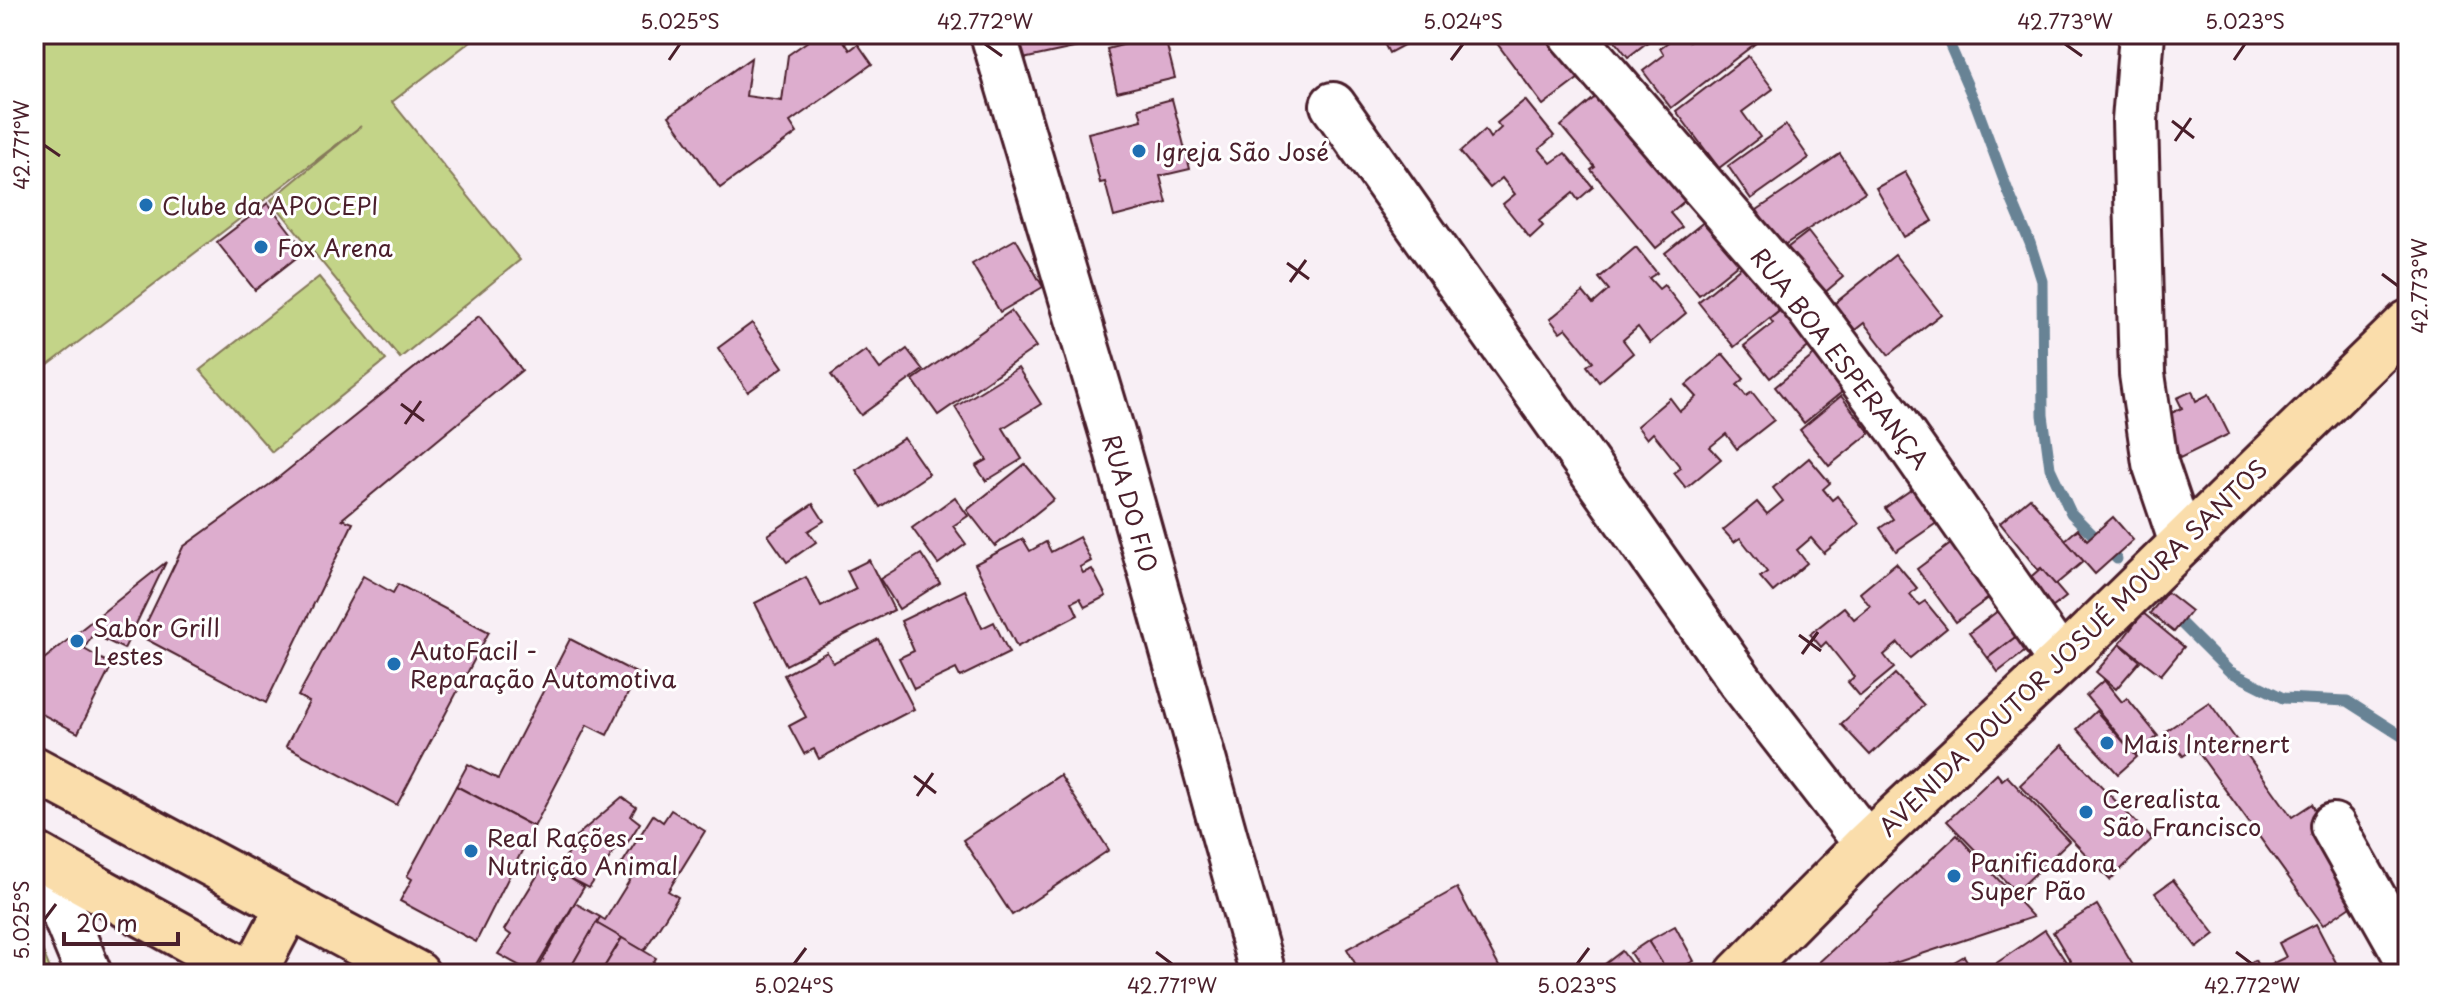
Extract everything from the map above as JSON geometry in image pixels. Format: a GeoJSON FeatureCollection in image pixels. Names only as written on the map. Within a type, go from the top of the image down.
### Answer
{"type":"FeatureCollection","features":[{"type":"Feature","properties":{"kind":"main road","name":"AVENIDA DOUTOR JOSUÉ MOURA SANTOS"},"geometry":{"type":"LineString","coordinates":[[1738,974],[1867,844],[2061,661],[2408,323]]}},
{"type":"Feature","properties":{"kind":"main road"},"geometry":{"type":"LineString","coordinates":[[34,769],[417,974]]}},
{"type":"Feature","properties":{"kind":"main road"},"geometry":{"type":"LineString","coordinates":[[38,856],[252,974],[289,906]]}},
{"type":"Feature","properties":{"kind":"street","name":"RUA DO FIO"},"geometry":{"type":"LineString","coordinates":[[993,34],[1113,436],[1263,974]]}},
{"type":"Feature","properties":{"kind":"street","name":"RUA BOA ESPERANÇA"},"geometry":{"type":"LineString","coordinates":[[1571,34],[1807,306],[1896,425],[2061,661]]}},
{"type":"Feature","properties":{"kind":"street"},"geometry":{"type":"LineString","coordinates":[[2142,34],[2135,121],[2142,374],[2155,463],[2182,543]]}},
{"type":"Feature","properties":{"kind":"street"},"geometry":{"type":"LineString","coordinates":[[1333,105],[1741,682],[1867,844]]}},
{"type":"Feature","properties":{"kind":"street"},"geometry":{"type":"LineString","coordinates":[[2333,826],[2408,959]]}},
{"type":"Feature","properties":{"kind":"street"},"geometry":{"type":"LineString","coordinates":[[38,856],[89,974]]}},
{"type":"Feature","properties":{"kind":"green space","name":"Clube da APOCEPI"},"geometry":{"type":"Polygon","coordinates":[[[34,34],[480,34],[392,102],[520,260],[400,358],[271,200],[361,126],[34,376],[34,34]]]}},
{"type":"Feature","properties":{"kind":"green space"},"geometry":{"type":"Polygon","coordinates":[[[319,277],[386,360],[272,452],[200,370],[319,277]]]}},
{"type":"Feature","properties":{"kind":"green space"},"geometry":{"type":"Polygon","coordinates":[[[34,929],[52,974],[34,974],[34,929]]]}},
{"type":"Feature","properties":{"kind":"building"},"geometry":{"type":"Polygon","coordinates":[[[818,34],[839,34],[850,50],[858,44],[872,64],[790,122],[797,133],[720,188],[669,116],[751,58],[746,96],[782,101],[788,55],[818,34]]]}},
{"type":"Feature","properties":{"kind":"building"},"geometry":{"type":"Polygon","coordinates":[[[1018,34],[1138,34],[1023,59],[1018,34]]]}},
{"type":"Feature","properties":{"kind":"building"},"geometry":{"type":"Polygon","coordinates":[[[1164,34],[1175,78],[1117,92],[1107,49],[1164,34]]]}},
{"type":"Feature","properties":{"kind":"building"},"geometry":{"type":"Polygon","coordinates":[[[1379,34],[1424,34],[1389,53],[1379,34]]]}},
{"type":"Feature","properties":{"kind":"building"},"geometry":{"type":"Polygon","coordinates":[[[1490,34],[1545,34],[1551,42],[1560,34],[1587,72],[1543,105],[1490,34]]]}},
{"type":"Feature","properties":{"kind":"building"},"geometry":{"type":"Polygon","coordinates":[[[1610,34],[1658,34],[1628,57],[1610,34]]]}},
{"type":"Feature","properties":{"kind":"building"},"geometry":{"type":"Polygon","coordinates":[[[1679,34],[1689,42],[1700,34],[1757,34],[1761,39],[1671,108],[1643,71],[1664,55],[1660,48],[1679,34]]]}},
{"type":"Feature","properties":{"kind":"building"},"geometry":{"type":"Polygon","coordinates":[[[1748,56],[1773,89],[1742,112],[1760,137],[1719,168],[1676,111],[1748,56]]]}},
{"type":"Feature","properties":{"kind":"building"},"geometry":{"type":"Polygon","coordinates":[[[1607,87],[1687,199],[1670,213],[1682,227],[1656,248],[1591,170],[1595,167],[1561,126],[1607,87]]]}},
{"type":"Feature","properties":{"kind":"building","name":"Igreja São José"},"geometry":{"type":"Polygon","coordinates":[[[1172,99],[1190,169],[1160,176],[1167,203],[1114,217],[1105,182],[1100,183],[1088,133],[1142,120],[1139,108],[1172,99]]]}},
{"type":"Feature","properties":{"kind":"building"},"geometry":{"type":"Polygon","coordinates":[[[1525,100],[1554,136],[1539,149],[1551,163],[1565,153],[1593,187],[1578,200],[1573,193],[1539,221],[1543,226],[1530,238],[1503,204],[1515,194],[1502,178],[1490,188],[1460,152],[1485,130],[1490,138],[1501,128],[1497,123],[1525,100]]]}},
{"type":"Feature","properties":{"kind":"building"},"geometry":{"type":"Polygon","coordinates":[[[1786,125],[1809,158],[1751,199],[1728,166],[1786,125]]]}},
{"type":"Feature","properties":{"kind":"building"},"geometry":{"type":"Polygon","coordinates":[[[1840,154],[1865,192],[1781,247],[1757,210],[1840,154]]]}},
{"type":"Feature","properties":{"kind":"building"},"geometry":{"type":"Polygon","coordinates":[[[1905,172],[1933,221],[1904,237],[1876,188],[1905,172]]]}},
{"type":"Feature","properties":{"kind":"building","name":"Fox Arena"},"geometry":{"type":"Polygon","coordinates":[[[268,203],[305,251],[255,290],[217,242],[268,203]]]}},
{"type":"Feature","properties":{"kind":"building"},"geometry":{"type":"Polygon","coordinates":[[[1710,217],[1744,259],[1699,295],[1665,253],[1710,217]]]}},
{"type":"Feature","properties":{"kind":"building"},"geometry":{"type":"Polygon","coordinates":[[[1808,232],[1843,277],[1823,294],[1787,248],[1808,232]]]}},
{"type":"Feature","properties":{"kind":"building"},"geometry":{"type":"Polygon","coordinates":[[[1016,239],[1043,287],[1000,312],[972,264],[1016,239]]]}},
{"type":"Feature","properties":{"kind":"building"},"geometry":{"type":"Polygon","coordinates":[[[1636,247],[1657,273],[1649,278],[1659,289],[1664,285],[1686,313],[1650,343],[1638,327],[1623,340],[1633,353],[1599,382],[1587,366],[1593,361],[1566,328],[1560,332],[1550,319],[1583,292],[1593,304],[1609,290],[1599,278],[1636,247]]]}},
{"type":"Feature","properties":{"kind":"building"},"geometry":{"type":"Polygon","coordinates":[[[1895,255],[1941,314],[1889,355],[1864,323],[1855,330],[1834,304],[1895,255]]]}},
{"type":"Feature","properties":{"kind":"building"},"geometry":{"type":"Polygon","coordinates":[[[1748,261],[1784,306],[1734,347],[1698,302],[1748,261]]]}},
{"type":"Feature","properties":{"kind":"building"},"geometry":{"type":"Polygon","coordinates":[[[1788,304],[1817,340],[1770,378],[1744,346],[1773,323],[1770,319],[1788,304]]]}},
{"type":"Feature","properties":{"kind":"building"},"geometry":{"type":"Polygon","coordinates":[[[1011,311],[1036,347],[938,415],[913,380],[1011,311]]]}},
{"type":"Feature","properties":{"kind":"building"},"geometry":{"type":"Polygon","coordinates":[[[479,316],[522,370],[342,519],[353,523],[266,703],[140,636],[183,547],[273,482],[479,316]]]}},
{"type":"Feature","properties":{"kind":"building"},"geometry":{"type":"Polygon","coordinates":[[[752,323],[783,367],[748,392],[718,348],[752,323]]]}},
{"type":"Feature","properties":{"kind":"building"},"geometry":{"type":"Polygon","coordinates":[[[907,349],[923,370],[861,415],[831,375],[866,350],[880,369],[907,349]]]}},
{"type":"Feature","properties":{"kind":"building"},"geometry":{"type":"Polygon","coordinates":[[[1819,351],[1848,387],[1804,423],[1775,387],[1819,351]]]}},
{"type":"Feature","properties":{"kind":"building"},"geometry":{"type":"Polygon","coordinates":[[[1723,354],[1744,379],[1737,385],[1746,396],[1752,392],[1774,420],[1737,449],[1726,434],[1710,447],[1721,459],[1686,488],[1674,473],[1681,468],[1653,433],[1647,439],[1637,426],[1670,398],[1680,411],[1697,397],[1686,385],[1723,354]]]}},
{"type":"Feature","properties":{"kind":"building"},"geometry":{"type":"Polygon","coordinates":[[[1018,368],[1041,404],[1003,428],[1022,459],[986,481],[976,466],[987,460],[955,407],[1018,368]]]}},
{"type":"Feature","properties":{"kind":"building"},"geometry":{"type":"Polygon","coordinates":[[[2192,391],[2196,401],[2209,394],[2229,434],[2180,458],[2161,418],[2182,408],[2177,398],[2192,391]]]}},
{"type":"Feature","properties":{"kind":"building"},"geometry":{"type":"Polygon","coordinates":[[[1841,396],[1870,433],[1829,466],[1800,430],[1841,396]]]}},
{"type":"Feature","properties":{"kind":"building"},"geometry":{"type":"Polygon","coordinates":[[[904,438],[929,474],[880,507],[856,470],[904,438]]]}},
{"type":"Feature","properties":{"kind":"building"},"geometry":{"type":"Polygon","coordinates":[[[1809,458],[1830,483],[1823,489],[1832,500],[1837,496],[1859,524],[1824,553],[1811,538],[1797,550],[1807,563],[1773,592],[1760,577],[1767,572],[1740,538],[1734,542],[1723,530],[1757,502],[1767,514],[1783,501],[1773,488],[1809,458]]]}},
{"type":"Feature","properties":{"kind":"building"},"geometry":{"type":"Polygon","coordinates":[[[1025,464],[1054,499],[995,546],[967,510],[1025,464]]]}},
{"type":"Feature","properties":{"kind":"building"},"geometry":{"type":"Polygon","coordinates":[[[1918,485],[1941,520],[1896,551],[1880,528],[1893,519],[1885,508],[1918,485]]]}},
{"type":"Feature","properties":{"kind":"building"},"geometry":{"type":"Polygon","coordinates":[[[955,497],[968,516],[953,526],[966,544],[938,564],[912,528],[955,497]]]}},
{"type":"Feature","properties":{"kind":"building"},"geometry":{"type":"Polygon","coordinates":[[[2030,498],[2084,561],[2055,585],[2041,568],[2038,570],[2000,523],[2030,498]]]}},
{"type":"Feature","properties":{"kind":"building"},"geometry":{"type":"Polygon","coordinates":[[[813,504],[824,521],[808,531],[816,542],[787,562],[768,535],[813,504]]]}},
{"type":"Feature","properties":{"kind":"building"},"geometry":{"type":"Polygon","coordinates":[[[2113,517],[2133,540],[2095,574],[2065,540],[2078,529],[2087,540],[2113,517]]]}},
{"type":"Feature","properties":{"kind":"building"},"geometry":{"type":"Polygon","coordinates":[[[1079,537],[1091,561],[1080,567],[1083,573],[1092,569],[1106,596],[1085,607],[1080,598],[1072,602],[1078,615],[1017,647],[975,564],[1023,539],[1030,551],[1046,542],[1051,552],[1079,537]]]}},
{"type":"Feature","properties":{"kind":"building"},"geometry":{"type":"Polygon","coordinates":[[[1956,540],[1994,594],[1956,622],[1917,569],[1956,540]]]}},
{"type":"Feature","properties":{"kind":"building"},"geometry":{"type":"Polygon","coordinates":[[[921,554],[940,583],[899,609],[880,579],[921,554]]]}},
{"type":"Feature","properties":{"kind":"building"},"geometry":{"type":"Polygon","coordinates":[[[869,560],[894,610],[786,665],[755,603],[806,577],[821,607],[856,589],[847,571],[869,560]]]}},
{"type":"Feature","properties":{"kind":"building","name":"Sabor Grill Lestes"},"geometry":{"type":"Polygon","coordinates":[[[166,562],[124,649],[93,634],[84,649],[112,665],[78,733],[34,710],[34,667],[166,562]]]}},
{"type":"Feature","properties":{"kind":"building"},"geometry":{"type":"Polygon","coordinates":[[[1896,563],[1917,588],[1910,594],[1919,605],[1925,601],[1947,628],[1910,658],[1898,643],[1884,655],[1894,668],[1860,696],[1848,682],[1854,677],[1826,642],[1821,647],[1810,634],[1844,607],[1854,619],[1870,606],[1860,593],[1896,563]]]}},
{"type":"Feature","properties":{"kind":"building"},"geometry":{"type":"Polygon","coordinates":[[[2041,568],[2066,597],[2048,611],[2025,582],[2041,568]]]}},
{"type":"Feature","properties":{"kind":"building","name":"AutoFacil - Reparação Automotiva"},"geometry":{"type":"Polygon","coordinates":[[[363,576],[393,593],[398,584],[489,632],[397,805],[286,746],[309,702],[298,696],[363,576]]]}},
{"type":"Feature","properties":{"kind":"building"},"geometry":{"type":"Polygon","coordinates":[[[965,590],[982,628],[994,622],[1009,653],[960,677],[956,669],[914,689],[899,658],[914,651],[901,621],[965,590]]]}},
{"type":"Feature","properties":{"kind":"building"},"geometry":{"type":"Polygon","coordinates":[[[2167,592],[2191,611],[2174,632],[2150,613],[2167,592]]]}},
{"type":"Feature","properties":{"kind":"building"},"geometry":{"type":"Polygon","coordinates":[[[2003,607],[2022,632],[1988,658],[1969,633],[2003,607]]]}},
{"type":"Feature","properties":{"kind":"building"},"geometry":{"type":"Polygon","coordinates":[[[2143,613],[2184,647],[2161,675],[2120,643],[2143,613]]]}},
{"type":"Feature","properties":{"kind":"building"},"geometry":{"type":"Polygon","coordinates":[[[2022,632],[2032,646],[1998,672],[1988,658],[2022,632]]]}},
{"type":"Feature","properties":{"kind":"building"},"geometry":{"type":"Polygon","coordinates":[[[570,639],[638,674],[607,735],[587,725],[534,827],[456,786],[468,764],[498,779],[570,639]]]}},
{"type":"Feature","properties":{"kind":"building"},"geometry":{"type":"Polygon","coordinates":[[[878,639],[914,709],[819,759],[814,749],[804,754],[789,726],[806,717],[784,675],[827,652],[833,663],[878,639]]]}},
{"type":"Feature","properties":{"kind":"building"},"geometry":{"type":"Polygon","coordinates":[[[2120,644],[2140,661],[2116,689],[2096,672],[2120,644]]]}},
{"type":"Feature","properties":{"kind":"building"},"geometry":{"type":"Polygon","coordinates":[[[1895,674],[1924,705],[1870,755],[1841,724],[1895,674]]]}},
{"type":"Feature","properties":{"kind":"building"},"geometry":{"type":"Polygon","coordinates":[[[2104,680],[2122,702],[2127,698],[2158,736],[2135,755],[2086,696],[2104,680]]]}},
{"type":"Feature","properties":{"kind":"building"},"geometry":{"type":"Polygon","coordinates":[[[2209,702],[2292,817],[2312,804],[2360,900],[2323,925],[2195,748],[2183,756],[2166,731],[2209,702]]]}},
{"type":"Feature","properties":{"kind":"building","name":"Mais Internert"},"geometry":{"type":"Polygon","coordinates":[[[2096,711],[2137,757],[2118,774],[2077,729],[2096,711]]]}},
{"type":"Feature","properties":{"kind":"building","name":"Cerealista São Francisco"},"geometry":{"type":"Polygon","coordinates":[[[2062,745],[2152,839],[2110,880],[2020,785],[2062,745]]]}},
{"type":"Feature","properties":{"kind":"building"},"geometry":{"type":"Polygon","coordinates":[[[1997,774],[2002,780],[2007,776],[2069,841],[2016,892],[1947,821],[1997,774]]]}},
{"type":"Feature","properties":{"kind":"building"},"geometry":{"type":"Polygon","coordinates":[[[1060,775],[1109,850],[1012,915],[963,840],[1060,775]]]}},
{"type":"Feature","properties":{"kind":"building","name":"Real Rações - Nutrição Animal"},"geometry":{"type":"Polygon","coordinates":[[[456,786],[534,827],[476,942],[400,901],[412,879],[407,876],[456,786]]]}},
{"type":"Feature","properties":{"kind":"building"},"geometry":{"type":"Polygon","coordinates":[[[622,797],[636,807],[631,816],[640,823],[624,848],[619,844],[589,888],[557,871],[571,848],[567,844],[622,797]]]}},
{"type":"Feature","properties":{"kind":"building"},"geometry":{"type":"Polygon","coordinates":[[[671,810],[705,831],[668,891],[678,897],[644,951],[596,923],[600,917],[605,920],[631,878],[618,870],[653,815],[663,822],[671,810]]]}},
{"type":"Feature","properties":{"kind":"building","name":"Panificadora Super Pão"},"geometry":{"type":"Polygon","coordinates":[[[1957,835],[2033,917],[1871,971],[1824,971],[1817,964],[1957,835]]]}},
{"type":"Feature","properties":{"kind":"building"},"geometry":{"type":"Polygon","coordinates":[[[545,863],[584,887],[533,973],[498,954],[511,935],[504,930],[545,863]]]}},
{"type":"Feature","properties":{"kind":"building"},"geometry":{"type":"Polygon","coordinates":[[[2173,880],[2215,934],[2197,948],[2155,893],[2173,880]]]}},
{"type":"Feature","properties":{"kind":"building"},"geometry":{"type":"Polygon","coordinates":[[[1457,888],[1503,974],[1361,974],[1347,949],[1457,888]]]}},
{"type":"Feature","properties":{"kind":"building"},"geometry":{"type":"Polygon","coordinates":[[[575,903],[600,917],[567,974],[535,974],[575,903]]]}},
{"type":"Feature","properties":{"kind":"building"},"geometry":{"type":"Polygon","coordinates":[[[2097,905],[2134,967],[2121,974],[2078,974],[2053,932],[2097,905]]]}},
{"type":"Feature","properties":{"kind":"building"},"geometry":{"type":"Polygon","coordinates":[[[596,923],[622,938],[600,974],[567,974],[596,923]]]}},
{"type":"Feature","properties":{"kind":"building"},"geometry":{"type":"Polygon","coordinates":[[[2316,924],[2342,974],[2264,974],[2261,969],[2286,957],[2279,943],[2316,924]]]}},
{"type":"Feature","properties":{"kind":"building"},"geometry":{"type":"Polygon","coordinates":[[[1675,926],[1694,961],[1669,974],[1648,941],[1675,926]]]}},
{"type":"Feature","properties":{"kind":"building"},"geometry":{"type":"Polygon","coordinates":[[[2045,930],[2074,974],[2001,974],[1995,964],[2045,930]]]}},
{"type":"Feature","properties":{"kind":"building"},"geometry":{"type":"Polygon","coordinates":[[[622,938],[656,958],[646,974],[633,971],[631,974],[600,974],[622,938]]]}},
{"type":"Feature","properties":{"kind":"building"},"geometry":{"type":"Polygon","coordinates":[[[1648,941],[1669,974],[1644,974],[1630,953],[1648,941]]]}},
{"type":"Feature","properties":{"kind":"building"},"geometry":{"type":"Polygon","coordinates":[[[1622,951],[1639,974],[1592,974],[1622,951]]]}},
{"type":"Feature","properties":{"kind":"building"},"geometry":{"type":"Polygon","coordinates":[[[1964,956],[1975,974],[1934,974],[1964,956]]]}},
{"type":"Feature","properties":{"kind":"building"},"geometry":{"type":"Polygon","coordinates":[[[2255,960],[2262,974],[2229,974],[2255,960]]]}},
{"type":"Feature","properties":{"kind":"waterway"},"geometry":{"type":"LineString","coordinates":[[1945,34],[1976,105],[2042,281],[2043,415],[2050,468],[2071,513],[2117,559]]}},
{"type":"Feature","properties":{"kind":"waterway"},"geometry":{"type":"LineString","coordinates":[[2171,613],[2229,671],[2283,698],[2347,701],[2408,740]]}},
{"type":"Feature","properties":{"kind":"place","name":"Igreja São José"},"geometry":{"type":"Point","coordinates":[1139,151]}},
{"type":"Feature","properties":{"kind":"place","name":"Clube da APOCEPI"},"geometry":{"type":"Point","coordinates":[146,205]}},
{"type":"Feature","properties":{"kind":"place","name":"Fox Arena"},"geometry":{"type":"Point","coordinates":[261,247]}},
{"type":"Feature","properties":{"kind":"place","name":"Sabor Grill Lestes"},"geometry":{"type":"Point","coordinates":[77,641]}},
{"type":"Feature","properties":{"kind":"place","name":"AutoFacil - Reparação Automotiva"},"geometry":{"type":"Point","coordinates":[394,664]}},
{"type":"Feature","properties":{"kind":"place","name":"Mais Internert"},"geometry":{"type":"Point","coordinates":[2107,743]}},
{"type":"Feature","properties":{"kind":"place","name":"Cerealista São Francisco"},"geometry":{"type":"Point","coordinates":[2086,812]}},
{"type":"Feature","properties":{"kind":"place","name":"Real Rações - Nutrição Animal"},"geometry":{"type":"Point","coordinates":[471,851]}},
{"type":"Feature","properties":{"kind":"place","name":"Panificadora Super Pão"},"geometry":{"type":"Point","coordinates":[1954,876]}}]}
